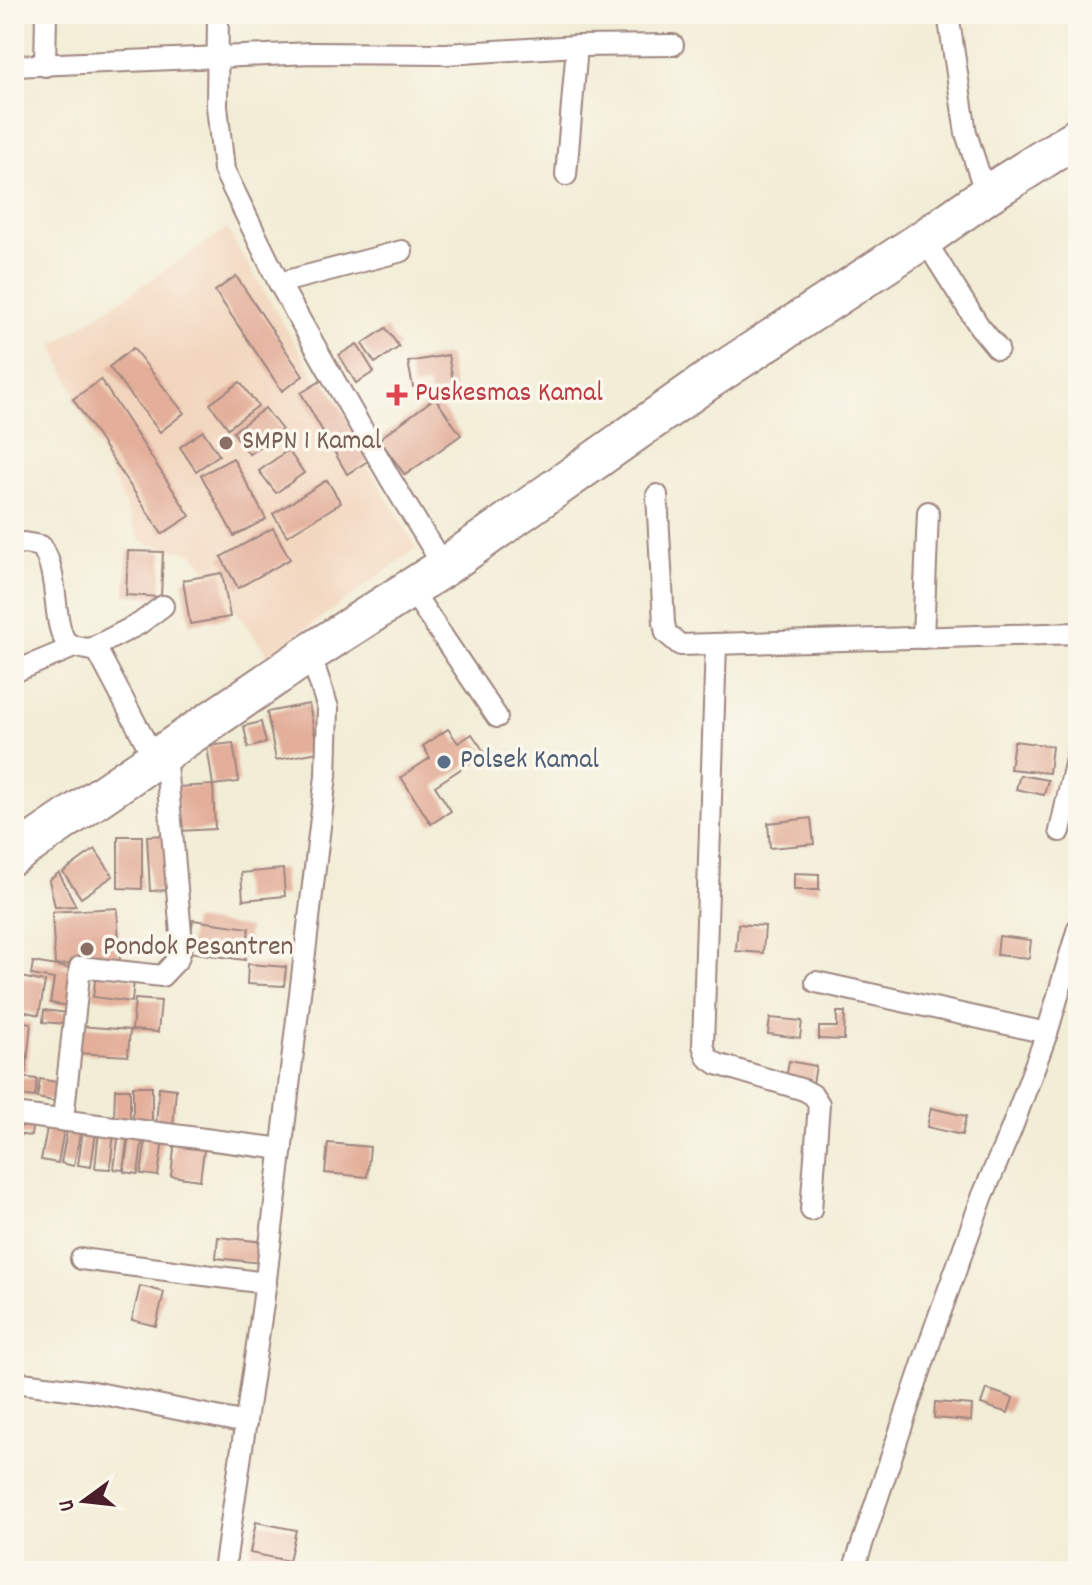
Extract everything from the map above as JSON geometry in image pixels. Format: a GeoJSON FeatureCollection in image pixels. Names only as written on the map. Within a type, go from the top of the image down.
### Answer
{"type":"FeatureCollection","features":[{"type":"Feature","properties":{"kind":"highway"},"geometry":{"type":"LineString","coordinates":[[14,855],[310,653],[444,567],[710,379],[1078,137]]}},
{"type":"Feature","properties":{"kind":"street"},"geometry":{"type":"LineString","coordinates":[[45,66],[46,14]]}},
{"type":"Feature","properties":{"kind":"street"},"geometry":{"type":"LineString","coordinates":[[218,14],[217,106],[224,170],[279,283],[444,567]]}},
{"type":"Feature","properties":{"kind":"street"},"geometry":{"type":"LineString","coordinates":[[948,14],[966,133],[986,195]]}},
{"type":"Feature","properties":{"kind":"street"},"geometry":{"type":"LineString","coordinates":[[14,66],[335,53],[446,54],[577,46],[673,45]]}},
{"type":"Feature","properties":{"kind":"street"},"geometry":{"type":"LineString","coordinates":[[566,175],[577,46]]}},
{"type":"Feature","properties":{"kind":"street"},"geometry":{"type":"LineString","coordinates":[[924,239],[979,326],[998,349]]}},
{"type":"Feature","properties":{"kind":"street"},"geometry":{"type":"LineString","coordinates":[[279,283],[402,251]]}},
{"type":"Feature","properties":{"kind":"street"},"geometry":{"type":"LineString","coordinates":[[657,495],[666,633],[680,645],[1078,633]]}},
{"type":"Feature","properties":{"kind":"street"},"geometry":{"type":"LineString","coordinates":[[923,638],[928,512]]}},
{"type":"Feature","properties":{"kind":"street"},"geometry":{"type":"LineString","coordinates":[[14,545],[41,546],[48,556],[64,640],[98,652],[160,757],[182,945],[178,959],[162,976],[80,967],[63,1119]]}},
{"type":"Feature","properties":{"kind":"street"},"geometry":{"type":"LineString","coordinates":[[410,588],[497,717]]}},
{"type":"Feature","properties":{"kind":"street"},"geometry":{"type":"LineString","coordinates":[[14,672],[139,624],[163,606]]}},
{"type":"Feature","properties":{"kind":"street"},"geometry":{"type":"LineString","coordinates":[[716,644],[703,1045],[707,1057],[717,1064],[804,1090],[813,1095],[819,1104],[811,1210]]}},
{"type":"Feature","properties":{"kind":"street"},"geometry":{"type":"LineString","coordinates":[[224,1571],[266,1283],[326,776],[328,708],[310,653]]}},
{"type":"Feature","properties":{"kind":"street"},"geometry":{"type":"LineString","coordinates":[[1060,831],[1078,750]]}},
{"type":"Feature","properties":{"kind":"street"},"geometry":{"type":"LineString","coordinates":[[853,1571],[935,1327],[1047,1033],[1078,928]]}},
{"type":"Feature","properties":{"kind":"street"},"geometry":{"type":"LineString","coordinates":[[816,982],[1047,1033]]}},
{"type":"Feature","properties":{"kind":"street"},"geometry":{"type":"LineString","coordinates":[[14,1114],[282,1149]]}},
{"type":"Feature","properties":{"kind":"street"},"geometry":{"type":"LineString","coordinates":[[81,1259],[266,1283]]}},
{"type":"Feature","properties":{"kind":"street"},"geometry":{"type":"LineString","coordinates":[[14,1382],[93,1392],[246,1423]]}},
{"type":"Feature","properties":{"kind":"shaded area","name":"SMPN 1 Kamal"},"geometry":{"type":"Polygon","coordinates":[[[227,229],[417,548],[269,656],[194,554],[141,542],[53,345],[227,229]]]}},
{"type":"Feature","properties":{"kind":"building"},"geometry":{"type":"Polygon","coordinates":[[[236,276],[303,376],[282,391],[215,291],[236,276]]]}},
{"type":"Feature","properties":{"kind":"building"},"geometry":{"type":"Polygon","coordinates":[[[386,328],[399,347],[375,363],[362,344],[386,328]]]}},
{"type":"Feature","properties":{"kind":"building"},"geometry":{"type":"Polygon","coordinates":[[[357,344],[374,372],[356,383],[339,355],[357,344]]]}},
{"type":"Feature","properties":{"kind":"building"},"geometry":{"type":"Polygon","coordinates":[[[133,348],[184,413],[160,432],[109,367],[133,348]]]}},
{"type":"Feature","properties":{"kind":"building"},"geometry":{"type":"Polygon","coordinates":[[[448,355],[455,390],[430,395],[428,385],[413,387],[408,362],[448,355]]]}},
{"type":"Feature","properties":{"kind":"building"},"geometry":{"type":"Polygon","coordinates":[[[324,379],[371,459],[347,474],[301,393],[324,379]]]}},
{"type":"Feature","properties":{"kind":"building"},"geometry":{"type":"Polygon","coordinates":[[[101,380],[190,516],[162,534],[73,399],[101,380]]]}},
{"type":"Feature","properties":{"kind":"building"},"geometry":{"type":"Polygon","coordinates":[[[240,382],[258,406],[228,428],[210,404],[240,382]]]}},
{"type":"Feature","properties":{"kind":"building"},"geometry":{"type":"Polygon","coordinates":[[[435,398],[461,435],[405,475],[379,439],[435,398]]]}},
{"type":"Feature","properties":{"kind":"building"},"geometry":{"type":"Polygon","coordinates":[[[265,408],[282,430],[249,454],[233,432],[265,408]]]}},
{"type":"Feature","properties":{"kind":"building"},"geometry":{"type":"Polygon","coordinates":[[[203,431],[219,455],[196,471],[180,447],[203,431]]]}},
{"type":"Feature","properties":{"kind":"building"},"geometry":{"type":"Polygon","coordinates":[[[288,450],[304,473],[276,493],[259,471],[288,450]]]}},
{"type":"Feature","properties":{"kind":"building"},"geometry":{"type":"Polygon","coordinates":[[[233,458],[266,519],[234,536],[201,475],[233,458]]]}},
{"type":"Feature","properties":{"kind":"building"},"geometry":{"type":"Polygon","coordinates":[[[327,480],[341,503],[287,536],[273,514],[327,480]]]}},
{"type":"Feature","properties":{"kind":"building"},"geometry":{"type":"Polygon","coordinates":[[[273,528],[290,559],[238,588],[221,557],[273,528]]]}},
{"type":"Feature","properties":{"kind":"building"},"geometry":{"type":"Polygon","coordinates":[[[128,551],[163,552],[161,597],[126,595],[128,551]]]}},
{"type":"Feature","properties":{"kind":"building"},"geometry":{"type":"Polygon","coordinates":[[[222,573],[230,617],[190,624],[183,580],[222,573]]]}},
{"type":"Feature","properties":{"kind":"building"},"geometry":{"type":"Polygon","coordinates":[[[309,704],[318,752],[276,760],[267,712],[309,704]]]}},
{"type":"Feature","properties":{"kind":"building"},"geometry":{"type":"Polygon","coordinates":[[[261,722],[266,743],[248,748],[244,726],[261,722]]]}},
{"type":"Feature","properties":{"kind":"building"},"geometry":{"type":"Polygon","coordinates":[[[448,729],[458,743],[472,734],[485,753],[435,786],[451,811],[431,824],[401,777],[430,758],[423,746],[448,729]]]}},
{"type":"Feature","properties":{"kind":"building"},"geometry":{"type":"Polygon","coordinates":[[[1014,741],[1052,746],[1049,773],[1010,769],[1014,741]]]}},
{"type":"Feature","properties":{"kind":"building"},"geometry":{"type":"Polygon","coordinates":[[[233,743],[239,782],[213,785],[207,746],[233,743]]]}},
{"type":"Feature","properties":{"kind":"building"},"geometry":{"type":"Polygon","coordinates":[[[1020,775],[1048,780],[1044,795],[1016,789],[1020,775]]]}},
{"type":"Feature","properties":{"kind":"building"},"geometry":{"type":"Polygon","coordinates":[[[213,785],[215,829],[179,831],[176,787],[213,785]]]}},
{"type":"Feature","properties":{"kind":"building"},"geometry":{"type":"Polygon","coordinates":[[[811,818],[814,844],[770,848],[768,823],[811,818]]]}},
{"type":"Feature","properties":{"kind":"building"},"geometry":{"type":"Polygon","coordinates":[[[166,835],[169,890],[150,891],[147,836],[166,835]]]}},
{"type":"Feature","properties":{"kind":"building"},"geometry":{"type":"Polygon","coordinates":[[[118,836],[142,836],[142,889],[118,888],[118,836]]]}},
{"type":"Feature","properties":{"kind":"building"},"geometry":{"type":"Polygon","coordinates":[[[95,849],[113,876],[81,898],[63,872],[95,849]]]}},
{"type":"Feature","properties":{"kind":"building"},"geometry":{"type":"Polygon","coordinates":[[[283,869],[285,896],[243,900],[241,873],[283,869]]]}},
{"type":"Feature","properties":{"kind":"building"},"geometry":{"type":"Polygon","coordinates":[[[59,873],[76,906],[55,907],[49,880],[59,873]]]}},
{"type":"Feature","properties":{"kind":"building"},"geometry":{"type":"Polygon","coordinates":[[[794,873],[819,874],[819,890],[794,890],[794,873]]]}},
{"type":"Feature","properties":{"kind":"building"},"geometry":{"type":"Polygon","coordinates":[[[117,908],[120,962],[55,965],[52,912],[117,908]]]}},
{"type":"Feature","properties":{"kind":"building"},"geometry":{"type":"Polygon","coordinates":[[[193,920],[249,928],[245,960],[188,952],[193,920]]]}},
{"type":"Feature","properties":{"kind":"building"},"geometry":{"type":"Polygon","coordinates":[[[738,924],[765,926],[763,953],[736,951],[738,924]]]}},
{"type":"Feature","properties":{"kind":"building"},"geometry":{"type":"Polygon","coordinates":[[[999,936],[1031,940],[1029,958],[997,955],[999,936]]]}},
{"type":"Feature","properties":{"kind":"building"},"geometry":{"type":"Polygon","coordinates":[[[33,962],[75,969],[69,1006],[50,1003],[54,979],[31,975],[33,962]]]}},
{"type":"Feature","properties":{"kind":"building"},"geometry":{"type":"Polygon","coordinates":[[[248,964],[286,967],[284,986],[247,984],[248,964]]]}},
{"type":"Feature","properties":{"kind":"building"},"geometry":{"type":"Polygon","coordinates":[[[96,974],[134,979],[132,1002],[93,997],[96,974]]]}},
{"type":"Feature","properties":{"kind":"building"},"geometry":{"type":"Polygon","coordinates":[[[16,976],[45,982],[39,1015],[14,1009],[16,976]]]}},
{"type":"Feature","properties":{"kind":"building"},"geometry":{"type":"Polygon","coordinates":[[[135,999],[161,1001],[158,1032],[132,1030],[135,999]]]}},
{"type":"Feature","properties":{"kind":"building"},"geometry":{"type":"Polygon","coordinates":[[[44,1010],[68,1013],[67,1024],[43,1022],[44,1010]]]}},
{"type":"Feature","properties":{"kind":"building"},"geometry":{"type":"Polygon","coordinates":[[[837,1012],[845,1012],[844,1040],[819,1039],[819,1027],[837,1027],[837,1012]]]}},
{"type":"Feature","properties":{"kind":"building"},"geometry":{"type":"Polygon","coordinates":[[[770,1018],[802,1021],[800,1038],[768,1034],[770,1018]]]}},
{"type":"Feature","properties":{"kind":"building"},"geometry":{"type":"Polygon","coordinates":[[[14,1020],[31,1023],[26,1072],[14,1070],[14,1020]]]}},
{"type":"Feature","properties":{"kind":"building"},"geometry":{"type":"Polygon","coordinates":[[[79,1026],[130,1030],[128,1056],[78,1053],[79,1026]]]}},
{"type":"Feature","properties":{"kind":"building"},"geometry":{"type":"Polygon","coordinates":[[[789,1061],[816,1066],[813,1084],[786,1079],[789,1061]]]}},
{"type":"Feature","properties":{"kind":"building"},"geometry":{"type":"Polygon","coordinates":[[[19,1077],[37,1079],[35,1097],[17,1095],[19,1077]]]}},
{"type":"Feature","properties":{"kind":"building"},"geometry":{"type":"Polygon","coordinates":[[[40,1079],[61,1083],[58,1102],[37,1098],[40,1079]]]}},
{"type":"Feature","properties":{"kind":"building"},"geometry":{"type":"Polygon","coordinates":[[[133,1086],[152,1086],[152,1125],[133,1125],[133,1086]]]}},
{"type":"Feature","properties":{"kind":"building"},"geometry":{"type":"Polygon","coordinates":[[[159,1087],[176,1089],[173,1128],[156,1126],[159,1087]]]}},
{"type":"Feature","properties":{"kind":"building"},"geometry":{"type":"Polygon","coordinates":[[[115,1089],[130,1089],[130,1121],[114,1121],[115,1089]]]}},
{"type":"Feature","properties":{"kind":"building"},"geometry":{"type":"Polygon","coordinates":[[[931,1108],[966,1116],[962,1135],[927,1127],[931,1108]]]}},
{"type":"Feature","properties":{"kind":"building"},"geometry":{"type":"Polygon","coordinates":[[[16,1119],[33,1121],[31,1136],[15,1134],[16,1119]]]}},
{"type":"Feature","properties":{"kind":"building"},"geometry":{"type":"Polygon","coordinates":[[[48,1123],[65,1125],[58,1163],[41,1160],[48,1123]]]}},
{"type":"Feature","properties":{"kind":"building"},"geometry":{"type":"Polygon","coordinates":[[[68,1126],[81,1128],[74,1166],[61,1163],[68,1126]]]}},
{"type":"Feature","properties":{"kind":"building"},"geometry":{"type":"Polygon","coordinates":[[[83,1130],[96,1132],[91,1167],[78,1165],[83,1130]]]}},
{"type":"Feature","properties":{"kind":"building"},"geometry":{"type":"Polygon","coordinates":[[[99,1131],[114,1132],[110,1169],[95,1168],[99,1131]]]}},
{"type":"Feature","properties":{"kind":"building"},"geometry":{"type":"Polygon","coordinates":[[[119,1133],[128,1134],[123,1170],[114,1169],[119,1133]]]}},
{"type":"Feature","properties":{"kind":"building"},"geometry":{"type":"Polygon","coordinates":[[[129,1134],[143,1136],[138,1174],[124,1172],[129,1134]]]}},
{"type":"Feature","properties":{"kind":"building"},"geometry":{"type":"Polygon","coordinates":[[[146,1137],[163,1139],[158,1176],[141,1174],[146,1137]]]}},
{"type":"Feature","properties":{"kind":"building"},"geometry":{"type":"Polygon","coordinates":[[[175,1140],[205,1143],[200,1180],[171,1176],[175,1140]]]}},
{"type":"Feature","properties":{"kind":"building"},"geometry":{"type":"Polygon","coordinates":[[[328,1143],[370,1147],[367,1177],[325,1173],[328,1143]]]}},
{"type":"Feature","properties":{"kind":"building"},"geometry":{"type":"Polygon","coordinates":[[[218,1237],[264,1242],[261,1263],[216,1258],[218,1237]]]}},
{"type":"Feature","properties":{"kind":"building"},"geometry":{"type":"Polygon","coordinates":[[[140,1286],[164,1292],[156,1326],[132,1320],[140,1286]]]}},
{"type":"Feature","properties":{"kind":"building"},"geometry":{"type":"Polygon","coordinates":[[[986,1389],[1013,1398],[1008,1413],[981,1404],[986,1389]]]}},
{"type":"Feature","properties":{"kind":"building"},"geometry":{"type":"Polygon","coordinates":[[[935,1402],[972,1405],[971,1421],[934,1418],[935,1402]]]}},
{"type":"Feature","properties":{"kind":"building"},"geometry":{"type":"Polygon","coordinates":[[[256,1522],[296,1530],[289,1561],[250,1553],[256,1522]]]}},
{"type":"Feature","properties":{"kind":"place","name":"Puskesmas Kamal"},"geometry":{"type":"Point","coordinates":[397,395]}},
{"type":"Feature","properties":{"kind":"place","name":"SMPN 1 Kamal"},"geometry":{"type":"Point","coordinates":[226,443]}},
{"type":"Feature","properties":{"kind":"place","name":"Polsek Kamal"},"geometry":{"type":"Point","coordinates":[444,762]}},
{"type":"Feature","properties":{"kind":"place","name":"Pondok Pesantren"},"geometry":{"type":"Point","coordinates":[87,949]}}]}
